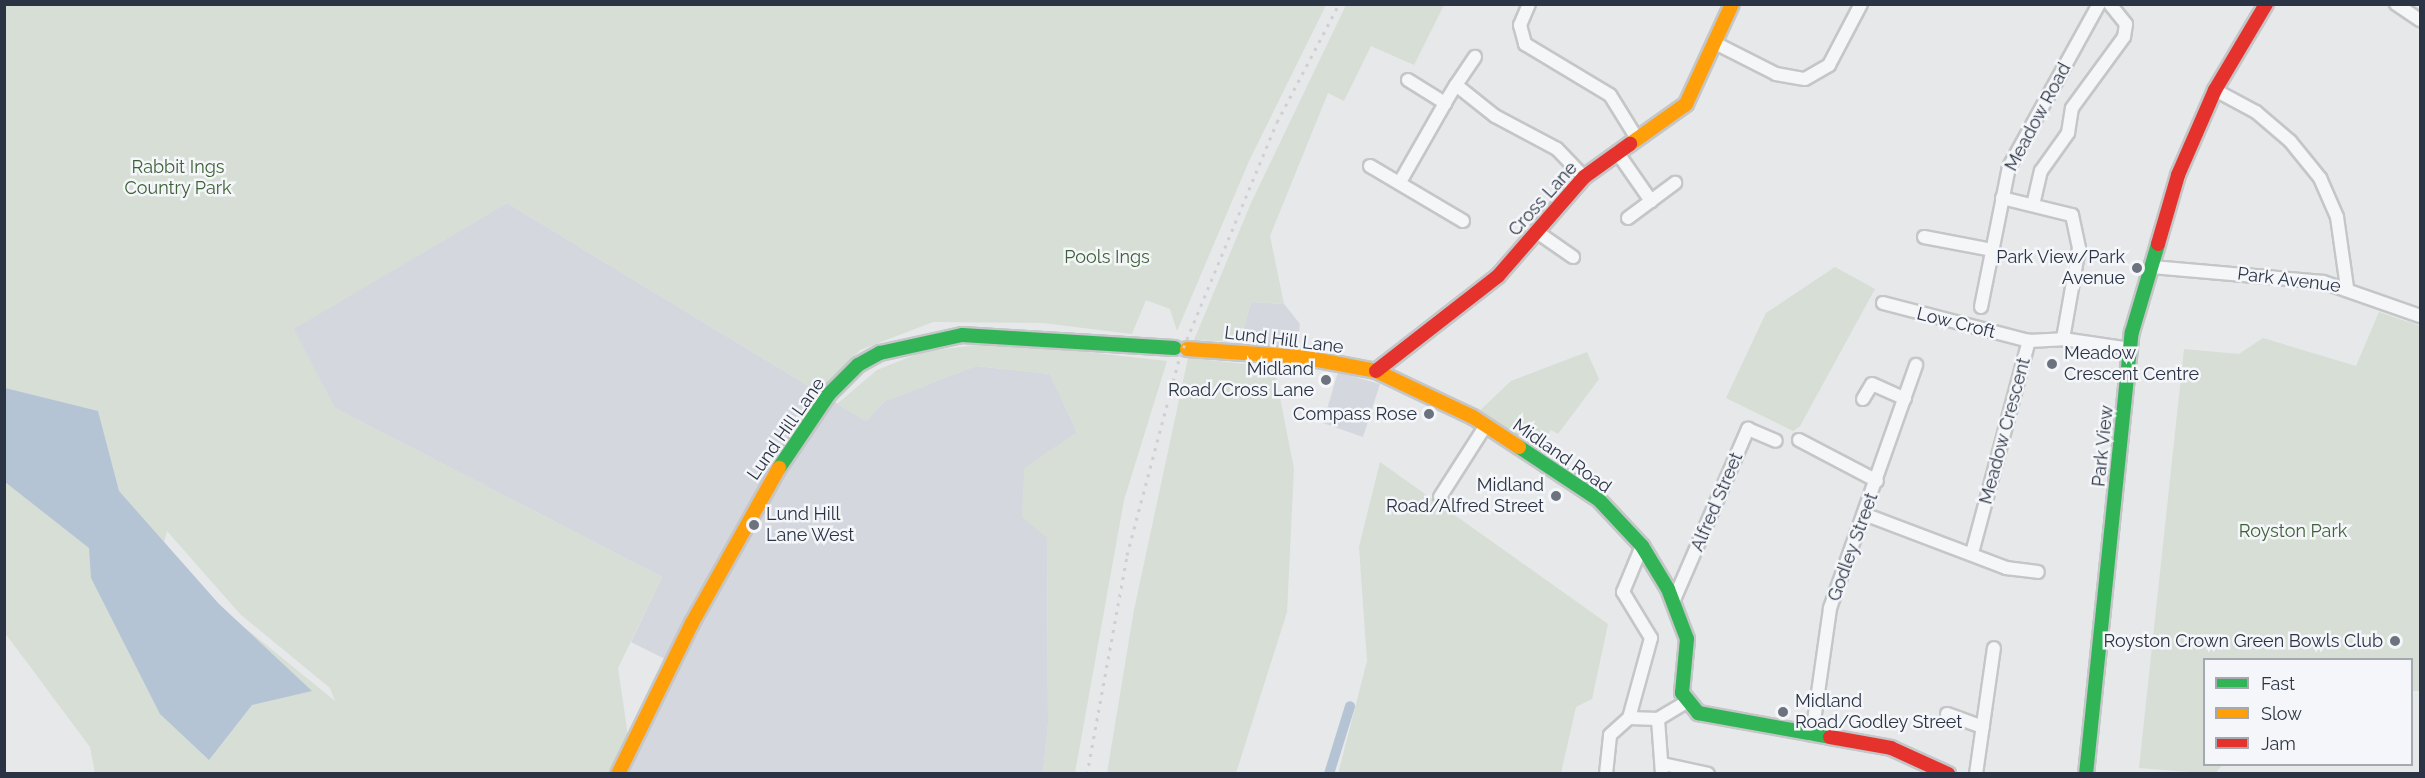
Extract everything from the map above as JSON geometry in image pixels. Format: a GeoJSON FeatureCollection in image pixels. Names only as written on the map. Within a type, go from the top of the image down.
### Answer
{"type":"FeatureCollection","features":[{"type":"Feature","properties":{"kind":"main road","name":"Cross Lane"},"geometry":{"type":"LineString","coordinates":[[1376,371],[1460,310],[1537,232],[1584,177],[1636,137],[1686,105],[1732,4]]}},
{"type":"Feature","properties":{"kind":"main road","name":"Park View"},"geometry":{"type":"LineString","coordinates":[[2086,774],[2130,350],[2178,175],[2215,90],[2266,4]]}},
{"type":"Feature","properties":{"kind":"main road","name":"Lund Hill Lane"},"geometry":{"type":"LineString","coordinates":[[618,774],[692,623],[774,475],[829,394],[858,366],[880,353],[962,335],[1302,357],[1376,371]]}},
{"type":"Feature","properties":{"kind":"main road","name":"Midland Road"},"geometry":{"type":"LineString","coordinates":[[1376,371],[1486,425],[1599,500],[1642,546],[1673,602],[1688,639],[1685,703]]}},
{"type":"Feature","properties":{"kind":"main road"},"geometry":{"type":"LineString","coordinates":[[1685,703],[1714,720],[1891,748],[1943,772]]}},
{"type":"Feature","properties":{"kind":"street"},"geometry":{"type":"LineString","coordinates":[[1528,4],[1520,25],[1525,44],[1610,95],[1636,137]]}},
{"type":"Feature","properties":{"kind":"street"},"geometry":{"type":"LineString","coordinates":[[1715,43],[1776,74],[1805,79],[1829,64],[1861,4]]}},
{"type":"Feature","properties":{"kind":"street","name":"Meadow Road"},"geometry":{"type":"LineString","coordinates":[[1981,307],[2008,167],[2099,4]]}},
{"type":"Feature","properties":{"kind":"street"},"geometry":{"type":"LineString","coordinates":[[2396,4],[2421,21]]}},
{"type":"Feature","properties":{"kind":"street"},"geometry":{"type":"LineString","coordinates":[[2033,205],[2041,171],[2068,133],[2072,108],[2124,37],[2126,24],[2118,7]]}},
{"type":"Feature","properties":{"kind":"street"},"geometry":{"type":"LineString","coordinates":[[1400,182],[1445,103],[1475,57]]}},
{"type":"Feature","properties":{"kind":"street"},"geometry":{"type":"LineString","coordinates":[[1408,80],[1445,103]]}},
{"type":"Feature","properties":{"kind":"street"},"geometry":{"type":"LineString","coordinates":[[1456,85],[1495,116],[1557,149],[1584,177]]}},
{"type":"Feature","properties":{"kind":"street"},"geometry":{"type":"LineString","coordinates":[[2215,90],[2256,112],[2320,178],[2337,216],[2347,287]]}},
{"type":"Feature","properties":{"kind":"street"},"geometry":{"type":"LineString","coordinates":[[1617,152],[1651,201]]}},
{"type":"Feature","properties":{"kind":"street"},"geometry":{"type":"LineString","coordinates":[[1370,166],[1463,221]]}},
{"type":"Feature","properties":{"kind":"street"},"geometry":{"type":"LineString","coordinates":[[1628,218],[1675,183]]}},
{"type":"Feature","properties":{"kind":"street"},"geometry":{"type":"LineString","coordinates":[[2002,198],[2072,215],[2079,248],[2062,339]]}},
{"type":"Feature","properties":{"kind":"street"},"geometry":{"type":"LineString","coordinates":[[1537,232],[1573,257]]}},
{"type":"Feature","properties":{"kind":"street"},"geometry":{"type":"LineString","coordinates":[[1924,237],[1992,250]]}},
{"type":"Feature","properties":{"kind":"street","name":"Park Avenue"},"geometry":{"type":"LineString","coordinates":[[2152,267],[2347,287],[2421,316]]}},
{"type":"Feature","properties":{"kind":"street","name":"Low Croft"},"geometry":{"type":"LineString","coordinates":[[1883,303],[2029,341]]}},
{"type":"Feature","properties":{"kind":"street","name":"Meadow Crescent"},"geometry":{"type":"LineString","coordinates":[[1972,553],[2029,341],[2062,339],[2130,350]]}},
{"type":"Feature","properties":{"kind":"street","name":"Godley Street"},"geometry":{"type":"LineString","coordinates":[[1812,735],[1830,608],[1877,481],[1916,365]]}},
{"type":"Feature","properties":{"kind":"street"},"geometry":{"type":"LineString","coordinates":[[1863,399],[1874,379],[1905,399]]}},
{"type":"Feature","properties":{"kind":"street"},"geometry":{"type":"LineString","coordinates":[[1440,497],[1486,425]]}},
{"type":"Feature","properties":{"kind":"street","name":"Alfred Street"},"geometry":{"type":"LineString","coordinates":[[1673,602],[1748,429],[1776,441]]}},
{"type":"Feature","properties":{"kind":"street"},"geometry":{"type":"LineString","coordinates":[[1799,440],[1877,481]]}},
{"type":"Feature","properties":{"kind":"street"},"geometry":{"type":"LineString","coordinates":[[1864,514],[1972,553],[2006,568],[2038,572]]}},
{"type":"Feature","properties":{"kind":"street"},"geometry":{"type":"LineString","coordinates":[[1606,774],[1610,735],[1629,718],[1651,638],[1623,592],[1642,546]]}},
{"type":"Feature","properties":{"kind":"street"},"geometry":{"type":"LineString","coordinates":[[1976,774],[1994,648]]}},
{"type":"Feature","properties":{"kind":"street"},"geometry":{"type":"LineString","coordinates":[[1629,718],[1658,719],[1685,703]]}},
{"type":"Feature","properties":{"kind":"street"},"geometry":{"type":"LineString","coordinates":[[1947,714],[1983,728]]}},
{"type":"Feature","properties":{"kind":"street"},"geometry":{"type":"LineString","coordinates":[[1658,719],[1663,769],[1708,774]]}},
{"type":"Feature","properties":{"kind":"shaded area"},"geometry":{"type":"Polygon","coordinates":[[[507,203],[866,421],[885,401],[976,366],[1050,374],[1077,432],[1047,538],[1048,724],[1043,773],[627,773],[677,665],[631,642],[662,577],[335,408],[293,329],[507,203]]]}},
{"type":"Feature","properties":{"kind":"shaded area"},"geometry":{"type":"Polygon","coordinates":[[[1251,302],[1284,304],[1300,324],[1297,350],[1240,342],[1251,302]]]}},
{"type":"Feature","properties":{"kind":"shaded area"},"geometry":{"type":"Polygon","coordinates":[[[1338,372],[1380,384],[1363,437],[1323,423],[1338,372]]]}},
{"type":"Feature","properties":{"kind":"green space"},"geometry":{"type":"Polygon","coordinates":[[[4,5],[1326,5],[1249,161],[1177,331],[1170,309],[1146,300],[1132,334],[1043,323],[933,322],[860,350],[820,393],[507,203],[294,329],[335,408],[662,577],[618,668],[628,736],[611,774],[95,773],[90,747],[5,633],[4,5]],[[167,531],[163,546],[188,573],[233,618],[335,701],[330,688],[240,614],[167,531]]]}},
{"type":"Feature","properties":{"kind":"green space"},"geometry":{"type":"Polygon","coordinates":[[[1346,5],[1444,5],[1414,65],[1371,46],[1344,101],[1328,93],[1270,236],[1284,304],[1251,302],[1240,342],[1194,340],[1251,203],[1346,5]]]}},
{"type":"Feature","properties":{"kind":"green space"},"geometry":{"type":"Polygon","coordinates":[[[1835,267],[1875,289],[1800,426],[1793,431],[1726,398],[1766,313],[1835,267]]]}},
{"type":"Feature","properties":{"kind":"green space","name":"Royston Park"},"geometry":{"type":"Polygon","coordinates":[[[2379,312],[2420,326],[2420,691],[2413,691],[2413,658],[2203,658],[2203,766],[2221,766],[2215,774],[2139,768],[2184,349],[2239,354],[2263,338],[2356,366],[2379,312]]]}},
{"type":"Feature","properties":{"kind":"green space"},"geometry":{"type":"Polygon","coordinates":[[[999,342],[1167,361],[1124,500],[1075,773],[1043,773],[1048,724],[1047,538],[1022,517],[1024,468],[1077,432],[1050,374],[976,366],[885,401],[866,421],[837,404],[877,370],[922,352],[999,342]]]}},
{"type":"Feature","properties":{"kind":"green space"},"geometry":{"type":"Polygon","coordinates":[[[1587,352],[1599,379],[1558,434],[1551,430],[1532,456],[1473,417],[1511,381],[1587,352]]]}},
{"type":"Feature","properties":{"kind":"green space"},"geometry":{"type":"Polygon","coordinates":[[[1188,358],[1274,367],[1294,469],[1287,612],[1236,773],[1107,773],[1134,610],[1188,358]]]}},
{"type":"Feature","properties":{"kind":"green space"},"geometry":{"type":"Polygon","coordinates":[[[1380,462],[1608,624],[1592,699],[1576,707],[1561,773],[1338,774],[1367,661],[1359,547],[1380,462]]]}},
{"type":"Feature","properties":{"kind":"water"},"geometry":{"type":"Polygon","coordinates":[[[5,388],[98,411],[119,491],[219,604],[312,691],[252,705],[209,760],[160,714],[91,578],[89,548],[5,482],[5,388]]]}},
{"type":"Feature","properties":{"kind":"waterway"},"geometry":{"type":"LineString","coordinates":[[1329,774],[1350,706]]}},
{"type":"Feature","properties":{"kind":"railway"},"geometry":{"type":"LineString","coordinates":[[1087,774],[1127,555],[1180,356],[1277,122],[1339,4]]}},
{"type":"Feature","properties":{"kind":"traffic: fast"},"geometry":{"type":"LineString","coordinates":[[2086,774],[2132,332],[2158,244]]}},
{"type":"Feature","properties":{"kind":"traffic: fast"},"geometry":{"type":"LineString","coordinates":[[779,468],[829,394],[858,365],[880,353],[962,335],[1175,348]]}},
{"type":"Feature","properties":{"kind":"traffic: fast"},"geometry":{"type":"LineString","coordinates":[[1519,447],[1599,500],[1642,546],[1668,589],[1687,639],[1682,693],[1698,713],[1830,737]]}},
{"type":"Feature","properties":{"kind":"traffic: slow"},"geometry":{"type":"LineString","coordinates":[[1630,144],[1686,104],[1732,4]]}},
{"type":"Feature","properties":{"kind":"traffic: slow"},"geometry":{"type":"LineString","coordinates":[[1187,349],[1302,357],[1376,371],[1473,417],[1519,447]]}},
{"type":"Feature","properties":{"kind":"traffic: slow"},"geometry":{"type":"LineString","coordinates":[[618,774],[692,623],[779,468]]}},
{"type":"Feature","properties":{"kind":"traffic: jam"},"geometry":{"type":"LineString","coordinates":[[2158,244],[2178,175],[2215,90],[2266,4]]}},
{"type":"Feature","properties":{"kind":"traffic: jam"},"geometry":{"type":"LineString","coordinates":[[1376,371],[1498,276],[1584,177],[1630,144]]}},
{"type":"Feature","properties":{"kind":"traffic: jam"},"geometry":{"type":"LineString","coordinates":[[1830,737],[1891,748],[1948,774]]}},
{"type":"Feature","properties":{"kind":"place","name":"Park View/Park Avenue"},"geometry":{"type":"Point","coordinates":[2137,268]}},
{"type":"Feature","properties":{"kind":"place","name":"Meadow Crescent Centre"},"geometry":{"type":"Point","coordinates":[2052,364]}},
{"type":"Feature","properties":{"kind":"place","name":"Midland Road/Cross Lane"},"geometry":{"type":"Point","coordinates":[1326,380]}},
{"type":"Feature","properties":{"kind":"place","name":"Compass Rose"},"geometry":{"type":"Point","coordinates":[1429,414]}},
{"type":"Feature","properties":{"kind":"place","name":"Midland Road/Alfred Street"},"geometry":{"type":"Point","coordinates":[1556,496]}},
{"type":"Feature","properties":{"kind":"place","name":"Lund Hill Lane West"},"geometry":{"type":"Point","coordinates":[754,525]}},
{"type":"Feature","properties":{"kind":"place","name":"Royston Crown Green Bowls Club"},"geometry":{"type":"Point","coordinates":[2395,641]}},
{"type":"Feature","properties":{"kind":"place","name":"Midland Road/Godley Street"},"geometry":{"type":"Point","coordinates":[1783,712]}},
{"type":"Feature","properties":{"kind":"park label","name":"Rabbit Ings Country Park"},"geometry":{"type":"Point","coordinates":[178,178]}},
{"type":"Feature","properties":{"kind":"park label","name":"Pools Ings"},"geometry":{"type":"Point","coordinates":[1107,257]}}]}
